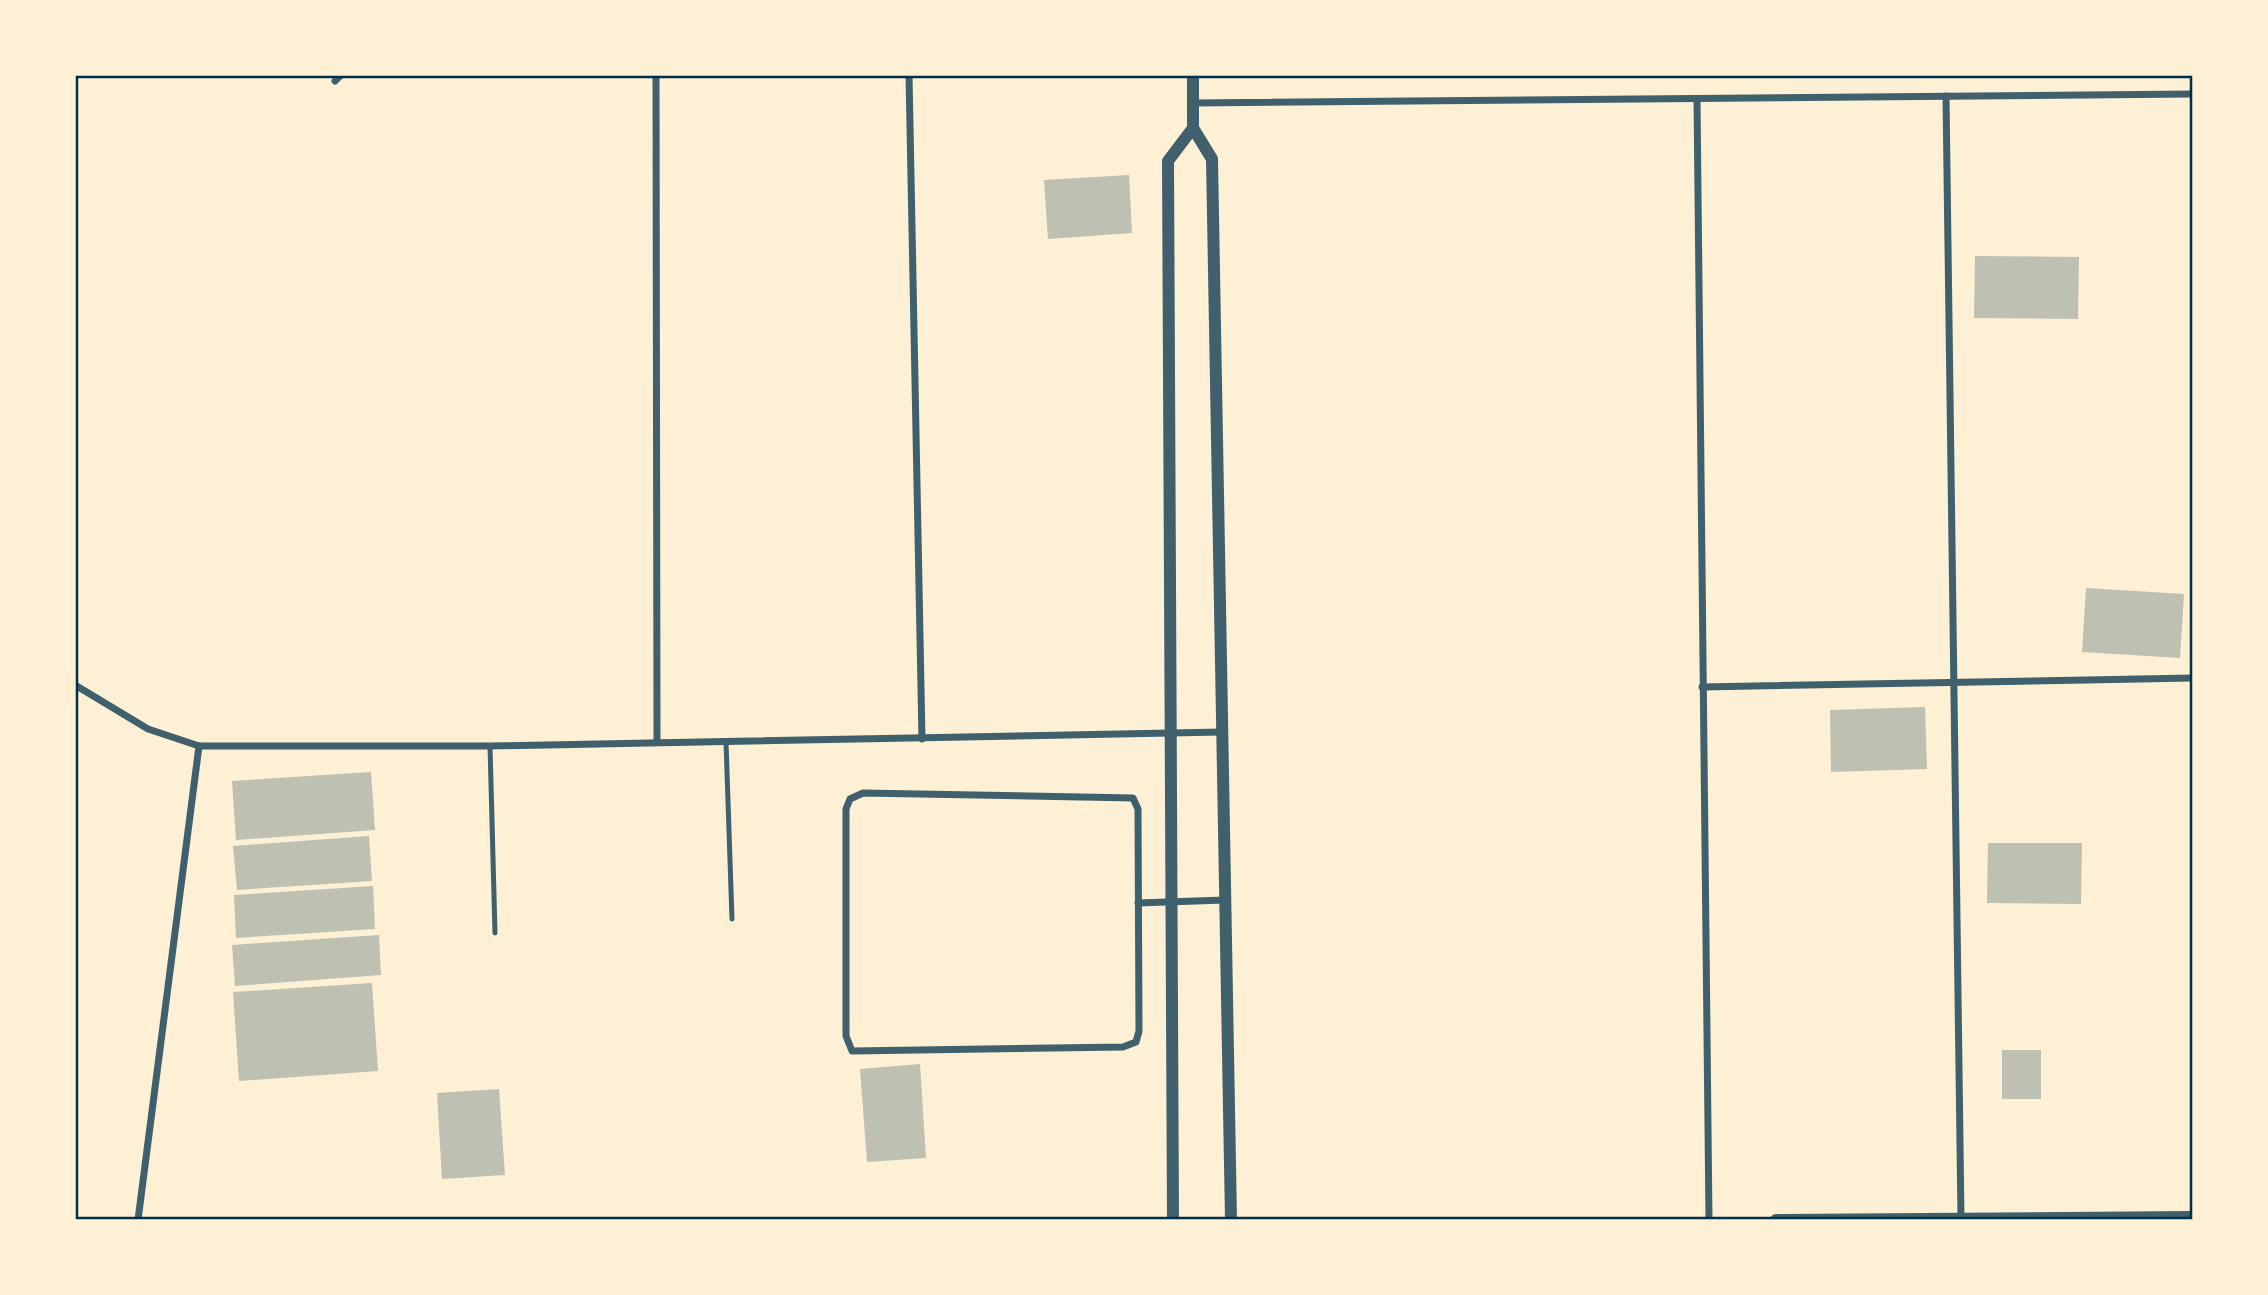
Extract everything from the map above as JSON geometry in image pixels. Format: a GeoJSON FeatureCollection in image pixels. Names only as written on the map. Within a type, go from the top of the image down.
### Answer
{"type":"FeatureCollection","features":[{"type":"Feature","properties":{"kind":"street"},"geometry":{"type":"LineString","coordinates":[[656,75],[657,742]]}},
{"type":"Feature","properties":{"kind":"street"},"geometry":{"type":"LineString","coordinates":[[909,75],[922,739]]}},
{"type":"Feature","properties":{"kind":"street"},"geometry":{"type":"LineString","coordinates":[[1193,75],[1193,128],[1212,159],[1231,1220]]}},
{"type":"Feature","properties":{"kind":"street"},"geometry":{"type":"LineString","coordinates":[[1193,103],[2193,94]]}},
{"type":"Feature","properties":{"kind":"street"},"geometry":{"type":"LineString","coordinates":[[1947,96],[1961,1218]]}},
{"type":"Feature","properties":{"kind":"street"},"geometry":{"type":"LineString","coordinates":[[1697,99],[1709,1220]]}},
{"type":"Feature","properties":{"kind":"street"},"geometry":{"type":"LineString","coordinates":[[1173,1220],[1168,161],[1193,128]]}},
{"type":"Feature","properties":{"kind":"street"},"geometry":{"type":"LineString","coordinates":[[1702,687],[2193,678]]}},
{"type":"Feature","properties":{"kind":"street"},"geometry":{"type":"LineString","coordinates":[[75,685],[148,729],[199,746],[490,746],[1222,732]]}},
{"type":"Feature","properties":{"kind":"street"},"geometry":{"type":"LineString","coordinates":[[138,1220],[199,746]]}},
{"type":"Feature","properties":{"kind":"street"},"geometry":{"type":"LineString","coordinates":[[863,793],[1133,798],[1138,810],[1138,903],[1139,1031],[1136,1042],[1128,1046],[859,1052],[849,1046],[846,809],[850,799],[863,793]]}},
{"type":"Feature","properties":{"kind":"street"},"geometry":{"type":"LineString","coordinates":[[1138,903],[1225,900]]}},
{"type":"Feature","properties":{"kind":"street"},"geometry":{"type":"LineString","coordinates":[[1776,1220],[2193,1217]]}},
{"type":"Feature","properties":{"kind":"lane"},"geometry":{"type":"LineString","coordinates":[[726,742],[732,919]]}},
{"type":"Feature","properties":{"kind":"lane"},"geometry":{"type":"LineString","coordinates":[[490,746],[495,933]]}},
{"type":"Feature","properties":{"kind":"building"},"geometry":{"type":"Polygon","coordinates":[[[1129,175],[1132,233],[1048,239],[1044,180],[1129,175]]]}},
{"type":"Feature","properties":{"kind":"building"},"geometry":{"type":"Polygon","coordinates":[[[1975,256],[2079,257],[2078,319],[1974,318],[1975,256]]]}},
{"type":"Feature","properties":{"kind":"building"},"geometry":{"type":"Polygon","coordinates":[[[2086,588],[2184,594],[2180,658],[2082,652],[2086,588]]]}},
{"type":"Feature","properties":{"kind":"building"},"geometry":{"type":"Polygon","coordinates":[[[1925,707],[1927,769],[1831,772],[1830,710],[1925,707]]]}},
{"type":"Feature","properties":{"kind":"building"},"geometry":{"type":"Polygon","coordinates":[[[371,772],[375,830],[236,840],[232,781],[371,772]]]}},
{"type":"Feature","properties":{"kind":"building"},"geometry":{"type":"Polygon","coordinates":[[[369,836],[372,881],[237,890],[233,846],[369,836]]]}},
{"type":"Feature","properties":{"kind":"building"},"geometry":{"type":"Polygon","coordinates":[[[1988,843],[2082,843],[2081,904],[1987,903],[1988,843]]]}},
{"type":"Feature","properties":{"kind":"building"},"geometry":{"type":"Polygon","coordinates":[[[373,886],[375,929],[236,938],[234,895],[373,886]]]}},
{"type":"Feature","properties":{"kind":"building"},"geometry":{"type":"Polygon","coordinates":[[[379,935],[381,975],[235,986],[232,945],[379,935]]]}},
{"type":"Feature","properties":{"kind":"building"},"geometry":{"type":"Polygon","coordinates":[[[372,983],[378,1071],[239,1081],[233,992],[372,983]]]}},
{"type":"Feature","properties":{"kind":"building"},"geometry":{"type":"Polygon","coordinates":[[[2002,1050],[2041,1050],[2041,1099],[2002,1099],[2002,1050]]]}},
{"type":"Feature","properties":{"kind":"building"},"geometry":{"type":"Polygon","coordinates":[[[920,1064],[926,1158],[867,1162],[860,1069],[920,1064]]]}},
{"type":"Feature","properties":{"kind":"building"},"geometry":{"type":"Polygon","coordinates":[[[499,1089],[505,1175],[442,1179],[437,1093],[499,1089]]]}}]}
